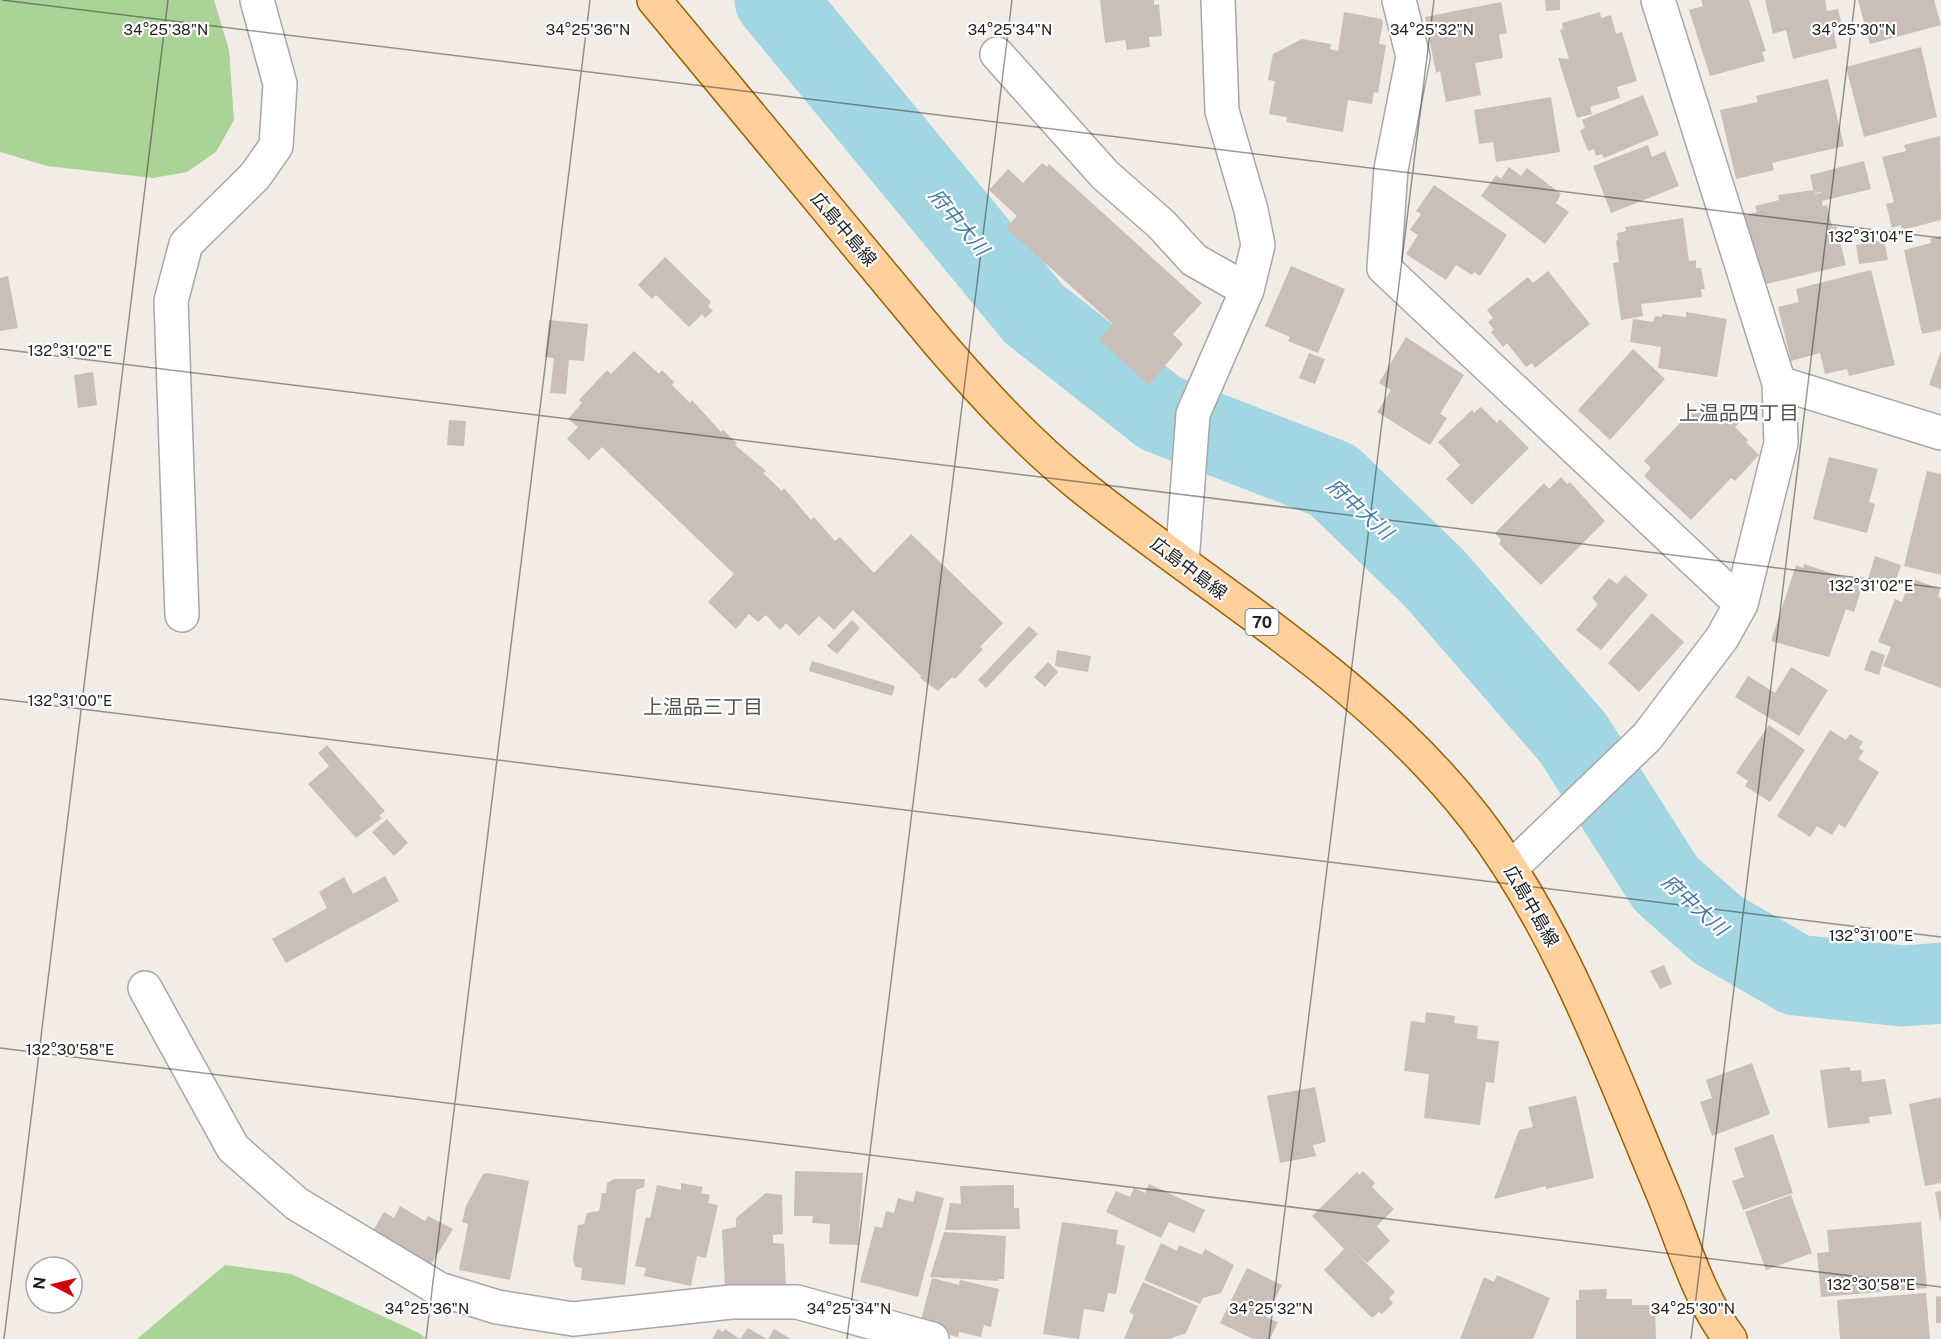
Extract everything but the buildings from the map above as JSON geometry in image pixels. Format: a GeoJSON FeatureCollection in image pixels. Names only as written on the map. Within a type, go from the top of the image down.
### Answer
{"type":"FeatureCollection","features":[{"type":"Feature","properties":{"kind":"main road","name":"広島中島線"},"geometry":{"type":"LineString","coordinates":[[654,0],[982,393],[1029,441],[1080,485],[1337,678],[1374,710],[1443,780],[1511,868],[1553,941],[1678,1229],[1695,1279],[1730,1339]]}},
{"type":"Feature","properties":{"kind":"street"},"geometry":{"type":"LineString","coordinates":[[182,615],[171,301],[186,244],[255,176],[276,146],[280,84],[257,0]]}},
{"type":"Feature","properties":{"kind":"street"},"geometry":{"type":"LineString","coordinates":[[1182,562],[1193,414],[1247,290],[1258,245],[1251,210],[1222,111],[1218,0]]}},
{"type":"Feature","properties":{"kind":"street"},"geometry":{"type":"LineString","coordinates":[[1399,0],[1413,57],[1391,169],[1384,268],[1741,604]]}},
{"type":"Feature","properties":{"kind":"street"},"geometry":{"type":"LineString","coordinates":[[1511,868],[1647,737],[1722,638],[1741,604],[1781,443],[1779,383],[1658,0]]}},
{"type":"Feature","properties":{"kind":"street"},"geometry":{"type":"LineString","coordinates":[[997,54],[1105,175],[1161,224],[1194,260],[1247,290]]}},
{"type":"Feature","properties":{"kind":"street"},"geometry":{"type":"LineString","coordinates":[[1779,383],[1941,433]]}},
{"type":"Feature","properties":{"kind":"street"},"geometry":{"type":"LineString","coordinates":[[145,988],[233,1148],[297,1204],[439,1289],[497,1307],[573,1319],[731,1302],[797,1302],[932,1339]]}},
{"type":"Feature","properties":{"kind":"green space"},"geometry":{"type":"Polygon","coordinates":[[[0,0],[214,0],[229,50],[234,120],[216,152],[187,172],[153,178],[47,166],[0,152],[0,0]]]}},
{"type":"Feature","properties":{"kind":"green space"},"geometry":{"type":"Polygon","coordinates":[[[225,1265],[291,1274],[419,1333],[426,1339],[137,1339],[225,1265]]]}},
{"type":"Feature","properties":{"kind":"waterway","name":"府中大川"},"geometry":{"type":"LineString","coordinates":[[775,0],[1034,314],[1160,413],[1333,480],[1435,579],[1573,738],[1666,884],[1718,930],[1796,975],[1903,986],[1941,983]]}},
{"type":"Feature","properties":{"kind":"district","name":"上温品四丁目"},"geometry":{"type":"Point","coordinates":[1739,413]}},
{"type":"Feature","properties":{"kind":"district","name":"上温品三丁目"},"geometry":{"type":"Point","coordinates":[703,707]}}]}
